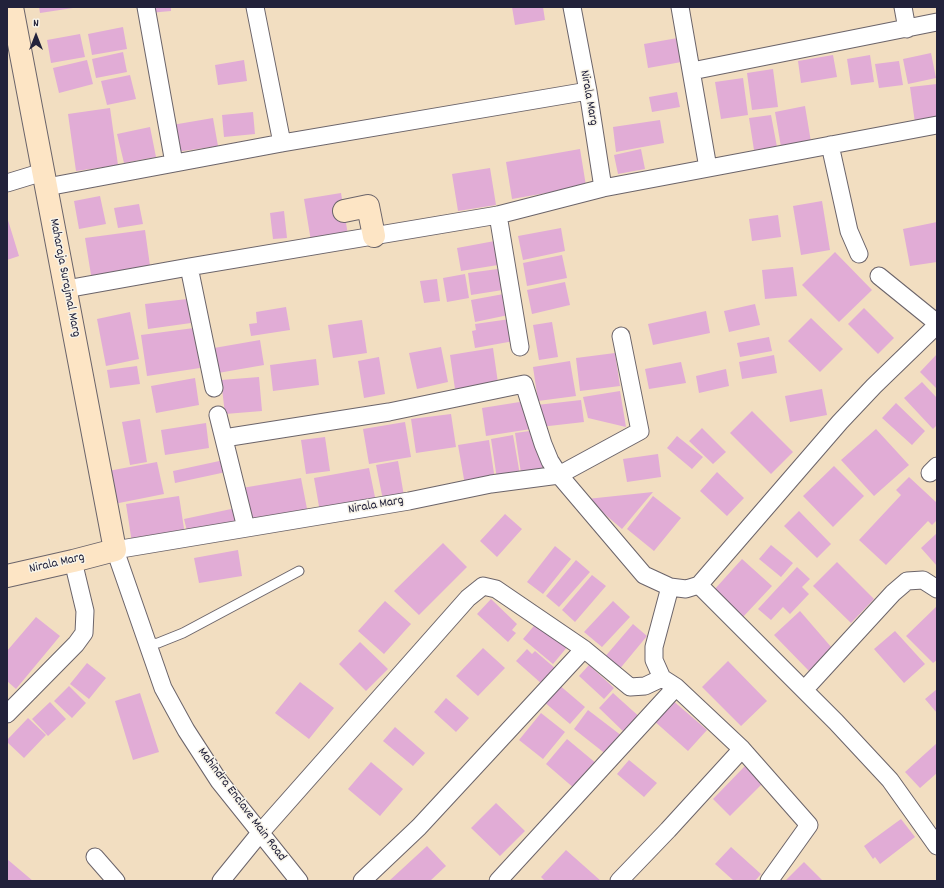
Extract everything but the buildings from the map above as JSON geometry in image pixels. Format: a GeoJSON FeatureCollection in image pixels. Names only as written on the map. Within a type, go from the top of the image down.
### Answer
{"type":"FeatureCollection","features":[{"type":"Feature","properties":{"kind":"street","name":"Maharaja Surajmal Marg"},"geometry":{"type":"LineString","coordinates":[[12,7],[14,51],[45,179],[115,550]]}},
{"type":"Feature","properties":{"kind":"street"},"geometry":{"type":"LineString","coordinates":[[146,7],[174,163]]}},
{"type":"Feature","properties":{"kind":"street"},"geometry":{"type":"LineString","coordinates":[[255,7],[282,143]]}},
{"type":"Feature","properties":{"kind":"street","name":"Nirala Marg"},"geometry":{"type":"LineString","coordinates":[[572,7],[604,188]]}},
{"type":"Feature","properties":{"kind":"street"},"geometry":{"type":"LineString","coordinates":[[680,7],[708,168]]}},
{"type":"Feature","properties":{"kind":"street"},"geometry":{"type":"LineString","coordinates":[[903,7],[907,28]]}},
{"type":"Feature","properties":{"kind":"street"},"geometry":{"type":"LineString","coordinates":[[692,71],[937,22]]}},
{"type":"Feature","properties":{"kind":"street"},"geometry":{"type":"LineString","coordinates":[[7,183],[174,163],[588,91]]}},
{"type":"Feature","properties":{"kind":"street"},"geometry":{"type":"LineString","coordinates":[[66,289],[498,215],[604,188],[937,125]]}},
{"type":"Feature","properties":{"kind":"street"},"geometry":{"type":"LineString","coordinates":[[830,145],[849,231],[859,254]]}},
{"type":"Feature","properties":{"kind":"street"},"geometry":{"type":"LineString","coordinates":[[344,210],[368,206],[374,236]]}},
{"type":"Feature","properties":{"kind":"street"},"geometry":{"type":"LineString","coordinates":[[498,215],[520,347]]}},
{"type":"Feature","properties":{"kind":"street"},"geometry":{"type":"LineString","coordinates":[[189,267],[214,388]]}},
{"type":"Feature","properties":{"kind":"street"},"geometry":{"type":"LineString","coordinates":[[224,438],[389,412],[524,384],[543,444],[550,461],[559,475],[644,574],[670,587],[686,589],[699,585],[840,422],[937,324],[879,276]]}},
{"type":"Feature","properties":{"kind":"street","name":"Nirala Marg"},"geometry":{"type":"LineString","coordinates":[[7,576],[115,550],[409,500],[491,484],[559,475],[640,431],[621,336]]}},
{"type":"Feature","properties":{"kind":"street"},"geometry":{"type":"LineString","coordinates":[[218,415],[246,528]]}},
{"type":"Feature","properties":{"kind":"street","name":"Mahindra Enclave Main Road"},"geometry":{"type":"LineString","coordinates":[[115,550],[163,688],[186,730],[219,781],[299,881]]}},
{"type":"Feature","properties":{"kind":"street"},"geometry":{"type":"LineString","coordinates":[[7,714],[76,644],[84,633],[85,611],[74,561]]}},
{"type":"Feature","properties":{"kind":"street"},"geometry":{"type":"LineString","coordinates":[[804,690],[893,593],[907,581],[923,580],[937,589]]}},
{"type":"Feature","properties":{"kind":"street"},"geometry":{"type":"LineString","coordinates":[[699,585],[836,722],[890,780],[937,846]]}},
{"type":"Feature","properties":{"kind":"street"},"geometry":{"type":"LineString","coordinates":[[221,881],[260,833],[468,598],[483,586],[496,589],[584,649],[630,687],[645,686],[662,678]]}},
{"type":"Feature","properties":{"kind":"street"},"geometry":{"type":"LineString","coordinates":[[670,587],[654,647],[654,660],[662,678],[676,687],[742,749],[809,825],[769,881]]}},
{"type":"Feature","properties":{"kind":"street"},"geometry":{"type":"LineString","coordinates":[[362,881],[419,827],[584,649]]}},
{"type":"Feature","properties":{"kind":"street"},"geometry":{"type":"LineString","coordinates":[[498,881],[676,687]]}},
{"type":"Feature","properties":{"kind":"street"},"geometry":{"type":"LineString","coordinates":[[618,881],[668,830],[742,749]]}},
{"type":"Feature","properties":{"kind":"street"},"geometry":{"type":"LineString","coordinates":[[95,857],[116,881]]}},
{"type":"Feature","properties":{"kind":"lane"},"geometry":{"type":"LineString","coordinates":[[148,644],[158,643],[183,633],[299,571]]}}]}
